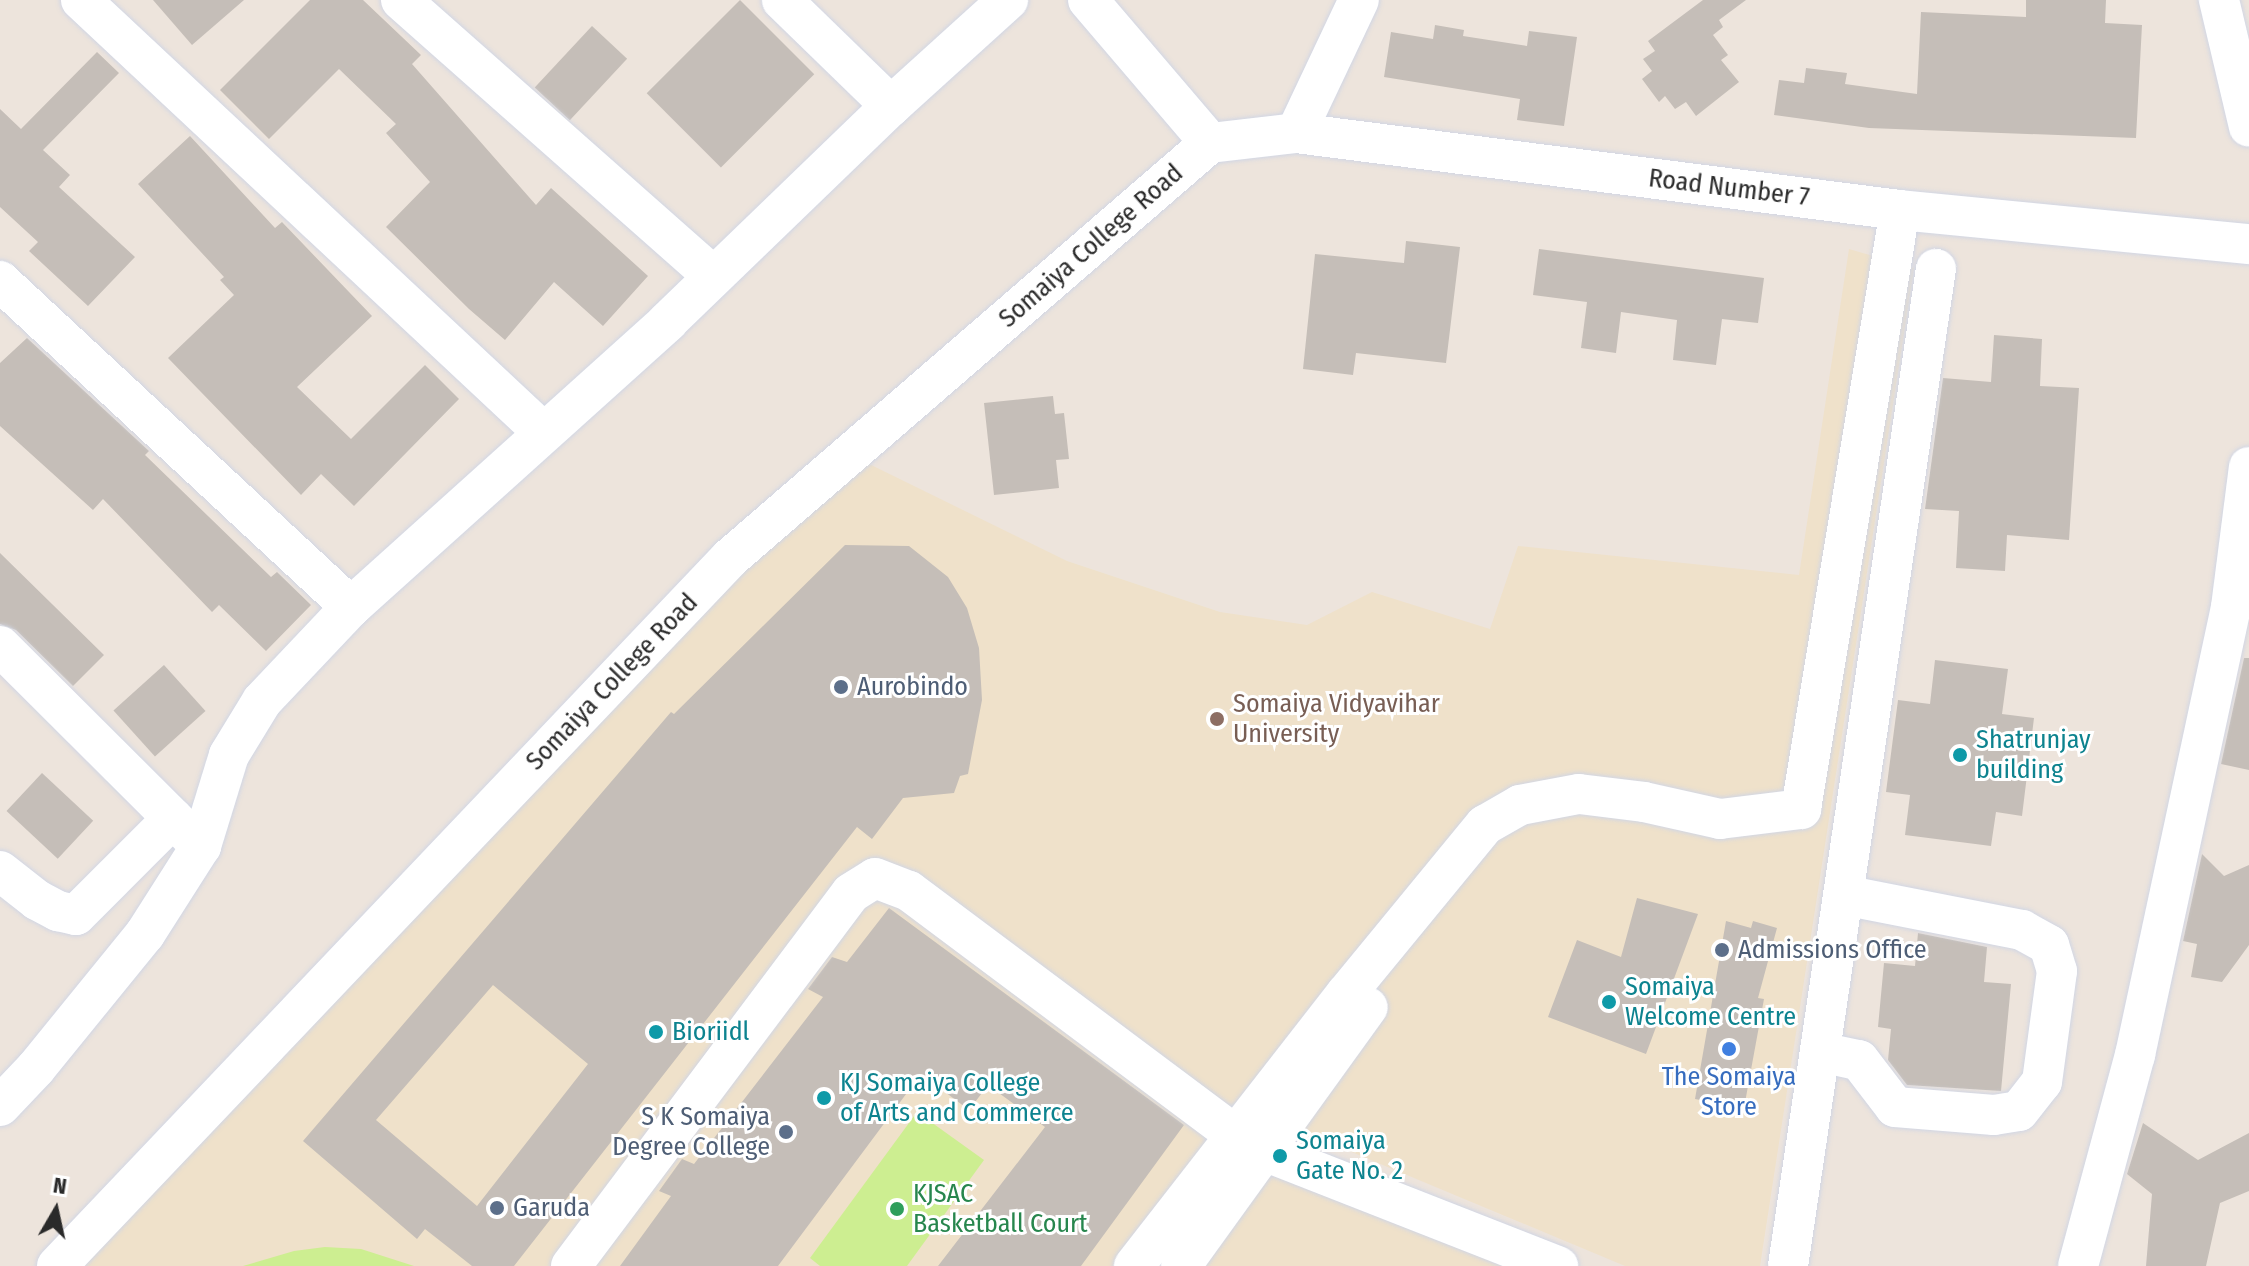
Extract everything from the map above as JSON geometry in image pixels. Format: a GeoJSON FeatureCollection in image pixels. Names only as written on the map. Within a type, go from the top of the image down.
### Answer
{"type":"FeatureCollection","features":[{"type":"Feature","properties":{"kind":"street"},"geometry":{"type":"LineString","coordinates":[[81,0],[543,432]]}},
{"type":"Feature","properties":{"kind":"street"},"geometry":{"type":"LineString","coordinates":[[401,0],[713,276]]}},
{"type":"Feature","properties":{"kind":"street"},"geometry":{"type":"LineString","coordinates":[[782,0],[891,106]]}},
{"type":"Feature","properties":{"kind":"street"},"geometry":{"type":"LineString","coordinates":[[0,1106],[36,1068],[145,934],[201,846],[229,755],[262,701],[351,607],[667,322],[891,106],[1008,0]]}},
{"type":"Feature","properties":{"kind":"street"},"geometry":{"type":"LineString","coordinates":[[1088,0],[1210,143]]}},
{"type":"Feature","properties":{"kind":"street"},"geometry":{"type":"LineString","coordinates":[[1296,133],[1359,0]]}},
{"type":"Feature","properties":{"kind":"street"},"geometry":{"type":"LineString","coordinates":[[2219,0],[2249,127]]}},
{"type":"Feature","properties":{"kind":"street","name":"Road Number 7"},"geometry":{"type":"LineString","coordinates":[[1210,143],[1296,133],[1900,210],[2249,244]]}},
{"type":"Feature","properties":{"kind":"street","name":"Somaiya College Road"},"geometry":{"type":"LineString","coordinates":[[57,1266],[730,558],[1210,143]]}},
{"type":"Feature","properties":{"kind":"street"},"geometry":{"type":"LineString","coordinates":[[1181,1266],[1462,849],[1485,825],[1520,805],[1579,794],[1644,802],[1720,819],[1801,809],[1900,210]]}},
{"type":"Feature","properties":{"kind":"street"},"geometry":{"type":"LineString","coordinates":[[1788,1266],[1936,269]]}},
{"type":"Feature","properties":{"kind":"street"},"geometry":{"type":"LineString","coordinates":[[6,299],[351,607]]}},
{"type":"Feature","properties":{"kind":"street"},"geometry":{"type":"LineString","coordinates":[[2078,1266],[2135,1055],[2228,622],[2249,467]]}},
{"type":"Feature","properties":{"kind":"street"},"geometry":{"type":"LineString","coordinates":[[0,646],[201,846]]}},
{"type":"Feature","properties":{"kind":"street"},"geometry":{"type":"LineString","coordinates":[[0,871],[37,900],[58,911],[76,915],[173,818]]}},
{"type":"Feature","properties":{"kind":"street"},"geometry":{"type":"LineString","coordinates":[[571,1266],[851,893],[875,878],[909,891],[1260,1147],[1558,1266]]}},
{"type":"Feature","properties":{"kind":"street"},"geometry":{"type":"LineString","coordinates":[[1820,1052],[1859,1060],[1895,1107],[1994,1115],[2019,1111],[2042,1082],[2057,971],[2049,945],[2022,930],[1843,895]]}},
{"type":"Feature","properties":{"kind":"street"},"geometry":{"type":"LineString","coordinates":[[1134,1266],[1260,1147]]}},
{"type":"Feature","properties":{"kind":"shaded area","name":"Somaiya Vidyavihar University"},"geometry":{"type":"Polygon","coordinates":[[[1849,249],[1914,268],[1760,1266],[1625,1266],[1299,1130],[1280,1156],[1535,1266],[68,1266],[735,568],[861,460],[1067,561],[1220,612],[1307,625],[1372,592],[1490,629],[1518,546],[1799,575],[1849,249]]]}},
{"type":"Feature","properties":{"kind":"green space","name":"KJSAC Basketball Court"},"geometry":{"type":"Polygon","coordinates":[[[917,1112],[984,1160],[907,1266],[820,1266],[810,1258],[917,1112]]]}},
{"type":"Feature","properties":{"kind":"green space"},"geometry":{"type":"Polygon","coordinates":[[[325,1247],[361,1249],[414,1266],[243,1266],[294,1251],[325,1247]]]}},
{"type":"Feature","properties":{"kind":"building"},"geometry":{"type":"Polygon","coordinates":[[[153,0],[244,0],[192,45],[153,0]]]}},
{"type":"Feature","properties":{"kind":"building"},"geometry":{"type":"Polygon","coordinates":[[[310,0],[363,0],[421,55],[412,64],[536,205],[551,188],[648,276],[603,326],[554,282],[505,340],[469,309],[386,227],[430,182],[386,133],[396,124],[339,69],[269,139],[220,90],[310,0]]]}},
{"type":"Feature","properties":{"kind":"building"},"geometry":{"type":"Polygon","coordinates":[[[740,0],[814,74],[721,168],[647,93],[740,0]]]}},
{"type":"Feature","properties":{"kind":"building"},"geometry":{"type":"Polygon","coordinates":[[[1703,0],[1746,0],[1719,20],[1723,27],[1713,35],[1728,55],[1721,60],[1739,82],[1696,116],[1686,102],[1675,109],[1665,96],[1659,102],[1642,79],[1652,71],[1643,59],[1655,51],[1648,41],[1703,0]]]}},
{"type":"Feature","properties":{"kind":"building"},"geometry":{"type":"Polygon","coordinates":[[[2026,0],[2106,0],[2105,23],[2142,25],[2136,138],[1869,128],[1774,115],[1779,80],[1804,83],[1806,68],[1847,73],[1845,84],[1917,94],[1921,12],[2026,17],[2026,0]]]}},
{"type":"Feature","properties":{"kind":"building"},"geometry":{"type":"Polygon","coordinates":[[[1435,25],[1464,30],[1463,36],[1527,46],[1529,31],[1577,37],[1564,126],[1517,120],[1520,99],[1384,77],[1391,32],[1433,39],[1435,25]]]}},
{"type":"Feature","properties":{"kind":"building"},"geometry":{"type":"Polygon","coordinates":[[[592,26],[627,59],[570,120],[535,87],[592,26]]]}},
{"type":"Feature","properties":{"kind":"building"},"geometry":{"type":"Polygon","coordinates":[[[97,52],[119,73],[43,150],[70,175],[59,187],[135,257],[88,306],[29,251],[38,242],[0,207],[0,109],[21,129],[97,52]]]}},
{"type":"Feature","properties":{"kind":"building"},"geometry":{"type":"Polygon","coordinates":[[[190,136],[275,228],[282,222],[372,316],[297,387],[351,439],[425,365],[459,399],[354,506],[321,474],[301,495],[168,358],[234,295],[220,280],[224,277],[138,184],[190,136]]]}},
{"type":"Feature","properties":{"kind":"building"},"geometry":{"type":"Polygon","coordinates":[[[1406,241],[1460,247],[1446,363],[1356,353],[1353,375],[1303,369],[1315,254],[1404,263],[1406,241]]]}},
{"type":"Feature","properties":{"kind":"building"},"geometry":{"type":"Polygon","coordinates":[[[1539,249],[1764,278],[1758,323],[1722,319],[1716,365],[1673,360],[1677,320],[1621,312],[1616,353],[1581,348],[1587,302],[1533,295],[1539,249]]]}},
{"type":"Feature","properties":{"kind":"building"},"geometry":{"type":"Polygon","coordinates":[[[1994,335],[2042,339],[2040,386],[2079,388],[2069,540],[2007,535],[2005,571],[1956,568],[1959,511],[1925,509],[1943,378],[1991,382],[1994,335]]]}},
{"type":"Feature","properties":{"kind":"building"},"geometry":{"type":"Polygon","coordinates":[[[27,338],[149,451],[145,455],[271,577],[277,572],[311,605],[266,651],[219,605],[212,612],[103,499],[93,510],[0,426],[0,363],[27,338]]]}},
{"type":"Feature","properties":{"kind":"building"},"geometry":{"type":"Polygon","coordinates":[[[1053,396],[1055,414],[1064,413],[1069,459],[1056,460],[1059,488],[994,495],[984,403],[1053,396]]]}},
{"type":"Feature","properties":{"kind":"building"},"geometry":{"type":"Polygon","coordinates":[[[845,545],[909,546],[948,577],[967,608],[979,648],[982,700],[968,774],[960,776],[954,793],[903,798],[872,839],[857,827],[514,1266],[472,1266],[425,1229],[417,1239],[303,1141],[671,712],[674,714],[845,545]],[[493,985],[376,1120],[477,1206],[588,1064],[493,985]]]}},
{"type":"Feature","properties":{"kind":"building"},"geometry":{"type":"Polygon","coordinates":[[[0,553],[104,655],[73,686],[16,630],[0,624],[0,553]]]}},
{"type":"Feature","properties":{"kind":"building"},"geometry":{"type":"Polygon","coordinates":[[[2244,658],[2249,658],[2249,770],[2221,764],[2244,658]]]}},
{"type":"Feature","properties":{"kind":"building","name":"Shatrunjay building"},"geometry":{"type":"Polygon","coordinates":[[[1935,660],[2008,669],[2002,714],[2034,718],[2022,816],[1996,812],[1991,846],[1905,835],[1910,795],[1886,792],[1898,700],[1930,704],[1935,660]]]}},
{"type":"Feature","properties":{"kind":"building"},"geometry":{"type":"Polygon","coordinates":[[[164,665],[205,711],[155,757],[113,711],[164,665]]]}},
{"type":"Feature","properties":{"kind":"building"},"geometry":{"type":"Polygon","coordinates":[[[42,773],[93,821],[58,859],[7,811],[42,773]]]}},
{"type":"Feature","properties":{"kind":"building"},"geometry":{"type":"Polygon","coordinates":[[[2202,854],[2224,876],[2249,865],[2249,945],[2222,982],[2191,977],[2197,944],[2183,941],[2202,854]]]}},
{"type":"Feature","properties":{"kind":"building","name":"Somaiya Welcome Centre"},"geometry":{"type":"Polygon","coordinates":[[[1637,898],[1698,914],[1646,1054],[1548,1017],[1577,940],[1621,957],[1637,898]]]}},
{"type":"Feature","properties":{"kind":"building","name":"KJ Somaiya College of Arts and Commerce"},"geometry":{"type":"Polygon","coordinates":[[[889,908],[1184,1125],[1081,1266],[938,1266],[1045,1127],[988,1085],[969,1110],[921,1074],[778,1266],[620,1266],[671,1196],[659,1191],[682,1159],[694,1164],[823,997],[808,989],[832,957],[847,962],[889,908]]]}},
{"type":"Feature","properties":{"kind":"building","name":"The Somaiya Store"},"geometry":{"type":"Polygon","coordinates":[[[1726,921],[1751,928],[1753,921],[1777,928],[1758,998],[1764,999],[1744,1108],[1695,1099],[1726,921]]]}},
{"type":"Feature","properties":{"kind":"building"},"geometry":{"type":"Polygon","coordinates":[[[1918,933],[1987,947],[1984,982],[2011,984],[2001,1091],[1907,1085],[1888,1060],[1891,1029],[1878,1027],[1884,963],[1915,966],[1918,933]]]}},
{"type":"Feature","properties":{"kind":"building"},"geometry":{"type":"Polygon","coordinates":[[[2143,1123],[2198,1160],[2249,1133],[2249,1191],[2220,1203],[2206,1266],[2146,1266],[2152,1194],[2127,1174],[2143,1123]]]}},
{"type":"Feature","properties":{"kind":"place","name":"Aurobindo"},"geometry":{"type":"Point","coordinates":[841,687]}},
{"type":"Feature","properties":{"kind":"place","name":"Somaiya Vidyavihar University"},"geometry":{"type":"Point","coordinates":[1217,719]}},
{"type":"Feature","properties":{"kind":"place","name":"Shatrunjay building"},"geometry":{"type":"Point","coordinates":[1960,755]}},
{"type":"Feature","properties":{"kind":"place","name":"Admissions Office"},"geometry":{"type":"Point","coordinates":[1722,950]}},
{"type":"Feature","properties":{"kind":"place","name":"Somaiya Welcome Centre"},"geometry":{"type":"Point","coordinates":[1609,1002]}},
{"type":"Feature","properties":{"kind":"place","name":"Bioriidl"},"geometry":{"type":"Point","coordinates":[656,1032]}},
{"type":"Feature","properties":{"kind":"place","name":"The Somaiya Store"},"geometry":{"type":"Point","coordinates":[1729,1049]}},
{"type":"Feature","properties":{"kind":"place","name":"KJ Somaiya College of Arts and Commerce"},"geometry":{"type":"Point","coordinates":[824,1098]}},
{"type":"Feature","properties":{"kind":"place","name":"S K Somaiya Degree College"},"geometry":{"type":"Point","coordinates":[786,1132]}},
{"type":"Feature","properties":{"kind":"place","name":"Somaiya Gate No. 2"},"geometry":{"type":"Point","coordinates":[1280,1156]}},
{"type":"Feature","properties":{"kind":"place","name":"Garuda"},"geometry":{"type":"Point","coordinates":[497,1208]}},
{"type":"Feature","properties":{"kind":"place","name":"KJSAC Basketball Court"},"geometry":{"type":"Point","coordinates":[897,1209]}}]}
